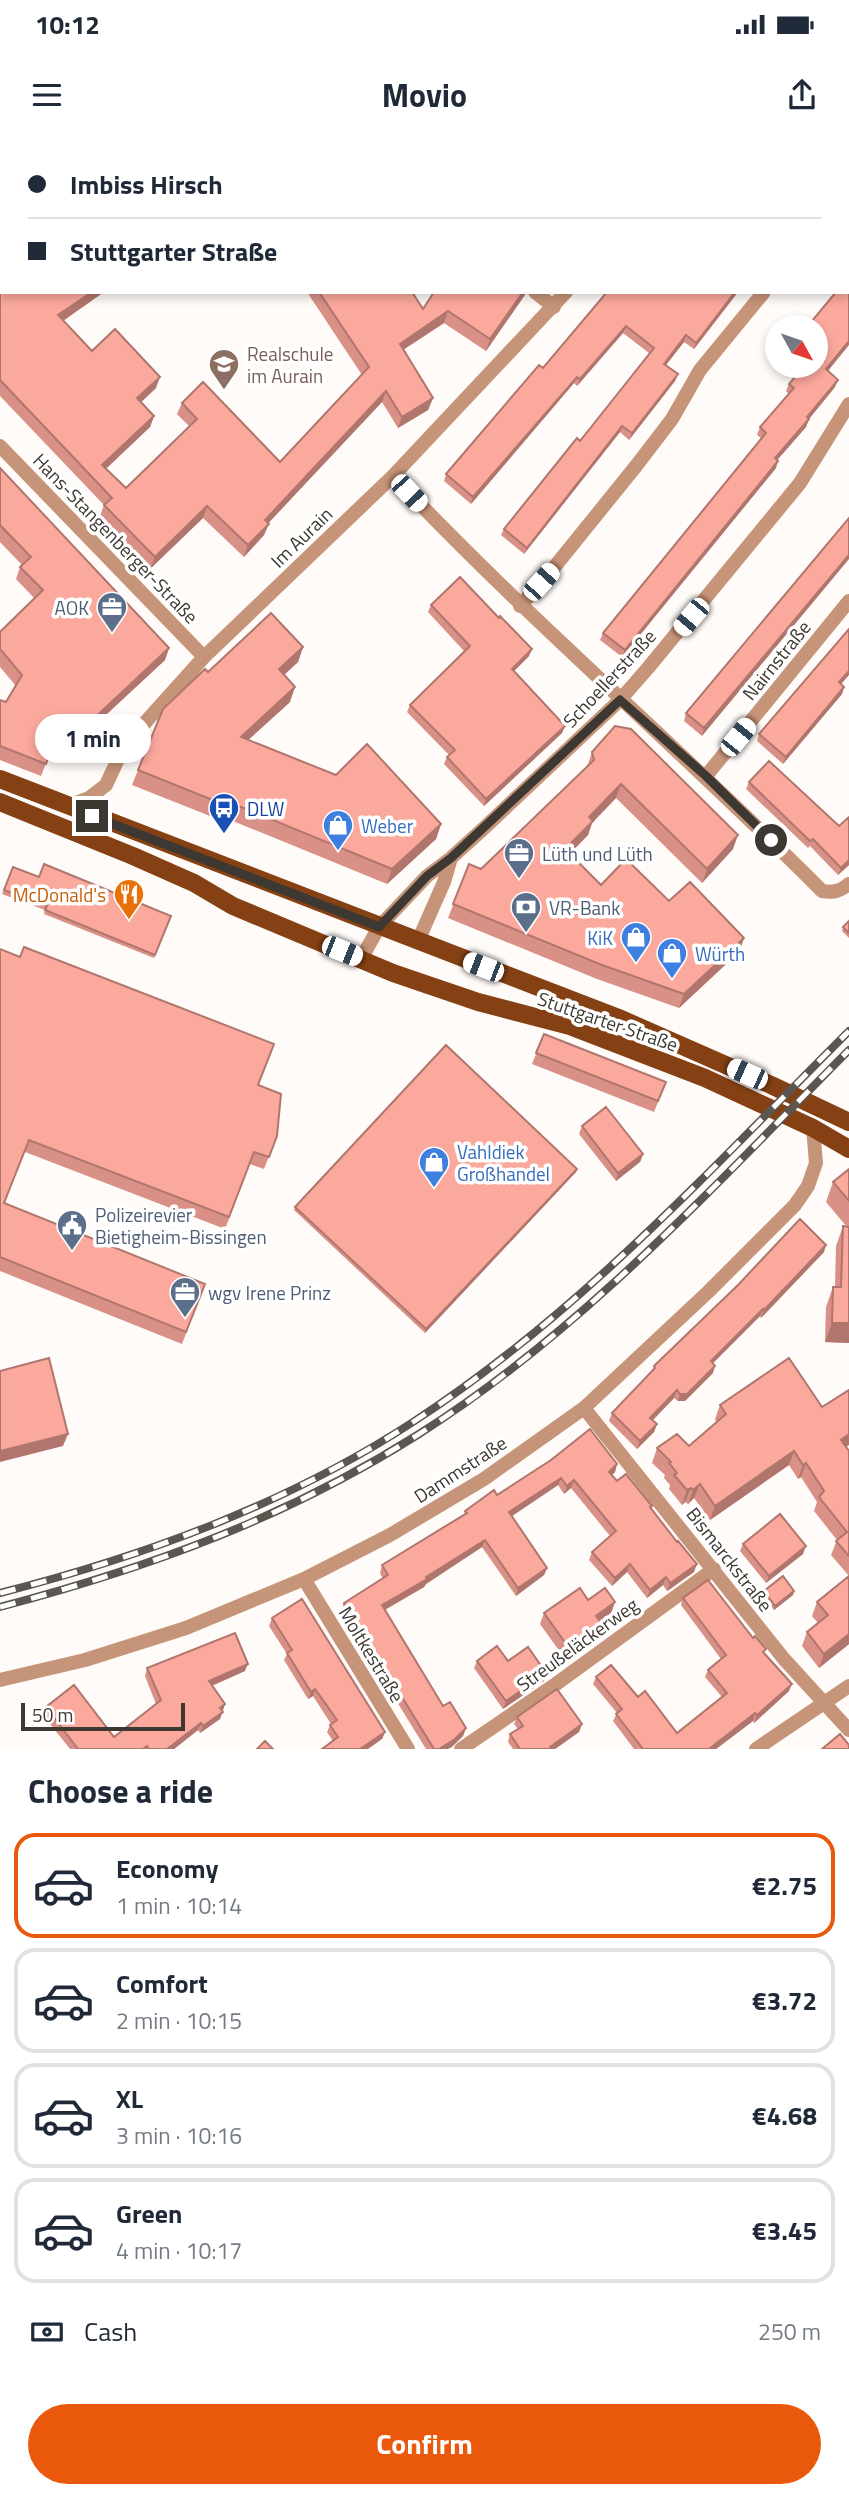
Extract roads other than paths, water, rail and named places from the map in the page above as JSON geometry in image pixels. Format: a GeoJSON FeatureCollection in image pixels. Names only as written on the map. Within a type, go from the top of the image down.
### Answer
{"type":"FeatureCollection","features":[{"type":"Feature","properties":{"kind":"main road","name":"Stuttgarter Straße"},"geometry":{"type":"LineString","coordinates":[[0,779],[677,1043],[849,1122]]}},
{"type":"Feature","properties":{"kind":"main road","name":"Stuttgarter Straße"},"geometry":{"type":"LineString","coordinates":[[0,802],[194,883],[233,906],[437,990],[570,1026],[705,1078],[813,1128],[849,1149]]}},
{"type":"Feature","properties":{"kind":"street"},"geometry":{"type":"LineString","coordinates":[[538,294],[554,307]]}},
{"type":"Feature","properties":{"kind":"street","name":"Im Aurain"},"geometry":{"type":"LineString","coordinates":[[67,806],[89,797],[106,785],[132,736],[204,657],[393,476],[564,294]]}},
{"type":"Feature","properties":{"kind":"street"},"geometry":{"type":"LineString","coordinates":[[520,606],[636,466],[672,419],[700,370],[762,294]]}},
{"type":"Feature","properties":{"kind":"street","name":"Schoellerstraße"},"geometry":{"type":"LineString","coordinates":[[361,959],[379,927],[427,876],[451,858],[620,700],[800,483],[849,404]]}},
{"type":"Feature","properties":{"kind":"street","name":"Hans-Stangenberger-Straße"},"geometry":{"type":"LineString","coordinates":[[0,446],[204,657]]}},
{"type":"Feature","properties":{"kind":"street"},"geometry":{"type":"LineString","coordinates":[[393,476],[520,606],[706,776],[822,891],[832,893],[849,884]]}},
{"type":"Feature","properties":{"kind":"street","name":"Nairnstraße"},"geometry":{"type":"LineString","coordinates":[[706,776],[849,601]]}},
{"type":"Feature","properties":{"kind":"street","name":"Schoellerstraße"},"geometry":{"type":"LineString","coordinates":[[418,941],[444,882],[451,858]]}},
{"type":"Feature","properties":{"kind":"street","name":"Dammstraße"},"geometry":{"type":"LineString","coordinates":[[0,1680],[85,1660],[186,1628],[304,1579],[390,1535],[484,1479],[584,1408],[708,1292],[795,1205],[808,1186],[816,1163],[813,1128]]}},
{"type":"Feature","properties":{"kind":"street","name":"Bismarckstraße"},"geometry":{"type":"LineString","coordinates":[[584,1408],[784,1659],[849,1730]]}},
{"type":"Feature","properties":{"kind":"street","name":"Streußeläckerweg"},"geometry":{"type":"LineString","coordinates":[[461,1749],[556,1684],[714,1569]]}},
{"type":"Feature","properties":{"kind":"street","name":"Moltkestraße"},"geometry":{"type":"LineString","coordinates":[[304,1579],[403,1747]]}},
{"type":"Feature","properties":{"kind":"street"},"geometry":{"type":"LineString","coordinates":[[756,1749],[849,1686]]}},
{"type":"Feature","properties":{"kind":"railway"},"geometry":{"type":"LineString","coordinates":[[0,1593],[108,1562],[214,1524],[316,1478],[413,1422],[473,1380],[587,1288],[694,1187],[849,1031]]}},
{"type":"Feature","properties":{"kind":"railway"},"geometry":{"type":"LineString","coordinates":[[0,1607],[110,1575],[216,1537],[319,1491],[419,1434],[479,1394],[591,1303],[697,1204],[849,1050]]}},
{"type":"Feature","properties":{"kind":"place","name":"Realschule im Aurain"},"geometry":{"type":"Point","coordinates":[224,391]}},
{"type":"Feature","properties":{"kind":"place","name":"AOK"},"geometry":{"type":"Point","coordinates":[112,634]}},
{"type":"Feature","properties":{"kind":"place","name":"DLW"},"geometry":{"type":"Point","coordinates":[224,835]}},
{"type":"Feature","properties":{"kind":"place","name":"Weber"},"geometry":{"type":"Point","coordinates":[338,852]}},
{"type":"Feature","properties":{"kind":"place","name":"Lüth und Lüth"},"geometry":{"type":"Point","coordinates":[519,880]}},
{"type":"Feature","properties":{"kind":"place","name":"McDonald's"},"geometry":{"type":"Point","coordinates":[129,921]}},
{"type":"Feature","properties":{"kind":"place","name":"VR-Bank"},"geometry":{"type":"Point","coordinates":[526,934]}},
{"type":"Feature","properties":{"kind":"place","name":"KiK"},"geometry":{"type":"Point","coordinates":[636,964]}},
{"type":"Feature","properties":{"kind":"place","name":"Würth"},"geometry":{"type":"Point","coordinates":[672,980]}},
{"type":"Feature","properties":{"kind":"place","name":"Vahldiek Großhandel"},"geometry":{"type":"Point","coordinates":[434,1189]}},
{"type":"Feature","properties":{"kind":"place","name":"Polizeirevier Bietigheim-Bissingen"},"geometry":{"type":"Point","coordinates":[72,1252]}},
{"type":"Feature","properties":{"kind":"place","name":"wgv Irene Prinz"},"geometry":{"type":"Point","coordinates":[185,1319]}}]}
